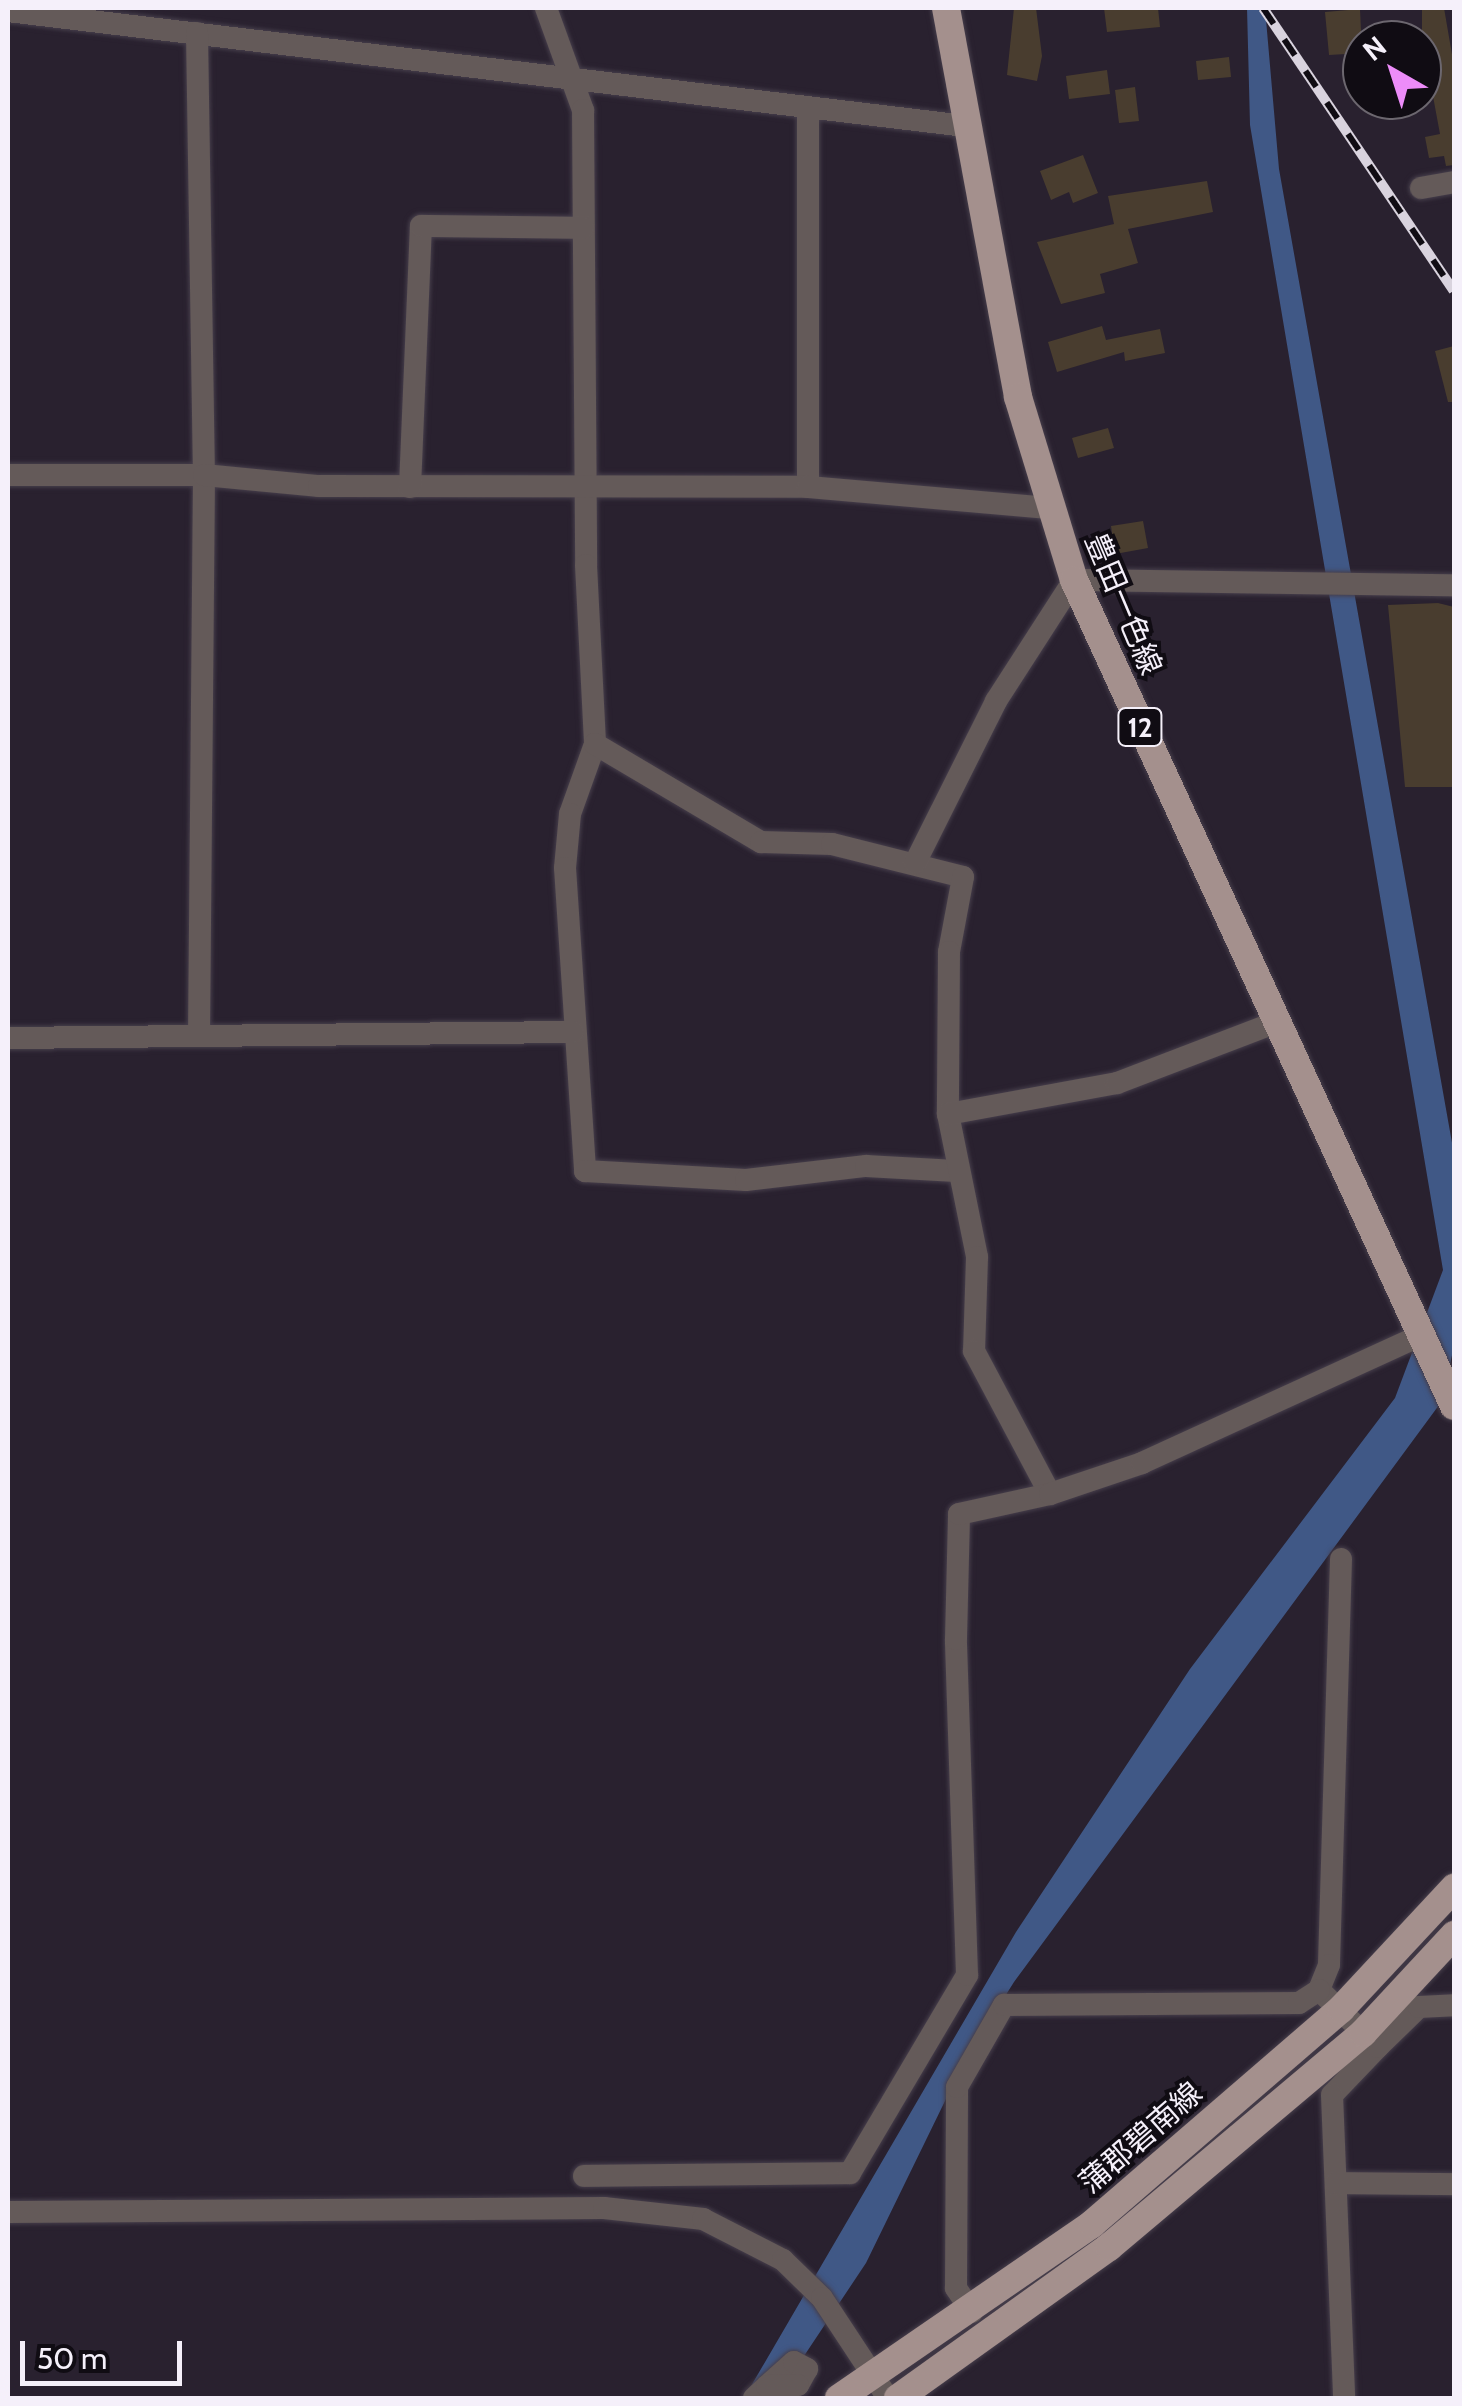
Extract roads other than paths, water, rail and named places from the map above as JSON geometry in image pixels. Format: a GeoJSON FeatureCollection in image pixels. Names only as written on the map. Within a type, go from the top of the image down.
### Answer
{"type":"FeatureCollection","features":[{"type":"Feature","properties":{"kind":"main road","name":"豊田一色線"},"geometry":{"type":"LineString","coordinates":[[946,8],[1018,396],[1074,580],[1274,1022],[1454,1406]]}},
{"type":"Feature","properties":{"kind":"main road","name":"蒲郡碧南線"},"geometry":{"type":"LineString","coordinates":[[838,2398],[881,2387],[972,2312],[1092,2224],[1341,2010],[1454,1888]]}},
{"type":"Feature","properties":{"kind":"main road","name":"蒲郡碧南線"},"geometry":{"type":"LineString","coordinates":[[898,2398],[1110,2247],[1370,2040],[1454,1935]]}},
{"type":"Feature","properties":{"kind":"street"},"geometry":{"type":"LineString","coordinates":[[546,8],[583,110],[585,488],[596,744],[570,814],[565,868],[585,1172],[746,1180],[866,1166],[956,1171]]}},
{"type":"Feature","properties":{"kind":"street"},"geometry":{"type":"LineString","coordinates":[[8,12],[572,83],[966,126]]}},
{"type":"Feature","properties":{"kind":"street"},"geometry":{"type":"LineString","coordinates":[[197,33],[204,475],[199,1034]]}},
{"type":"Feature","properties":{"kind":"street"},"geometry":{"type":"LineString","coordinates":[[808,108],[808,486]]}},
{"type":"Feature","properties":{"kind":"street"},"geometry":{"type":"LineString","coordinates":[[1421,188],[1454,182]]}},
{"type":"Feature","properties":{"kind":"street"},"geometry":{"type":"LineString","coordinates":[[410,487],[421,226],[584,228]]}},
{"type":"Feature","properties":{"kind":"street"},"geometry":{"type":"LineString","coordinates":[[8,475],[204,475],[410,487],[808,486],[1049,508]]}},
{"type":"Feature","properties":{"kind":"street"},"geometry":{"type":"LineString","coordinates":[[915,863],[996,701],[1074,580],[1454,585]]}},
{"type":"Feature","properties":{"kind":"street"},"geometry":{"type":"LineString","coordinates":[[596,744],[760,842],[832,844],[963,877],[949,952],[948,1114],[956,1171],[976,1258],[974,1352],[1050,1494]]}},
{"type":"Feature","properties":{"kind":"street"},"geometry":{"type":"LineString","coordinates":[[948,1114],[1118,1084],[1274,1022]]}},
{"type":"Feature","properties":{"kind":"street"},"geometry":{"type":"LineString","coordinates":[[8,1038],[573,1032]]}},
{"type":"Feature","properties":{"kind":"street"},"geometry":{"type":"LineString","coordinates":[[584,2176],[850,2174],[967,1975],[956,1639],[959,1514],[1050,1494],[1142,1462],[1420,1336]]}},
{"type":"Feature","properties":{"kind":"street"},"geometry":{"type":"LineString","coordinates":[[972,2312],[956,2288],[957,2086],[1004,2005],[1299,2003],[1319,1990],[1329,1965],[1341,1559]]}},
{"type":"Feature","properties":{"kind":"street"},"geometry":{"type":"LineString","coordinates":[[1319,1990],[1370,2040]]}},
{"type":"Feature","properties":{"kind":"street"},"geometry":{"type":"LineString","coordinates":[[1344,2398],[1332,2095],[1370,2040],[1419,2007],[1454,2005]]}},
{"type":"Feature","properties":{"kind":"street"},"geometry":{"type":"LineString","coordinates":[[1336,2183],[1454,2184]]}},
{"type":"Feature","properties":{"kind":"street"},"geometry":{"type":"LineString","coordinates":[[8,2212],[604,2208],[683,2215],[751,2240],[783,2260],[822,2298],[881,2387]]}},
{"type":"Feature","properties":{"kind":"water"},"geometry":{"type":"Polygon","coordinates":[[[1247,8],[1265,8],[1279,169],[1454,1154],[1454,1346],[1442,1401],[1014,1982],[965,2060],[866,2263],[776,2398],[744,2398],[1016,1932],[1190,1669],[1395,1398],[1443,1270],[1250,125],[1247,8]]]}},
{"type":"Feature","properties":{"kind":"railway"},"geometry":{"type":"LineString","coordinates":[[1263,8],[1454,291]]}}]}
